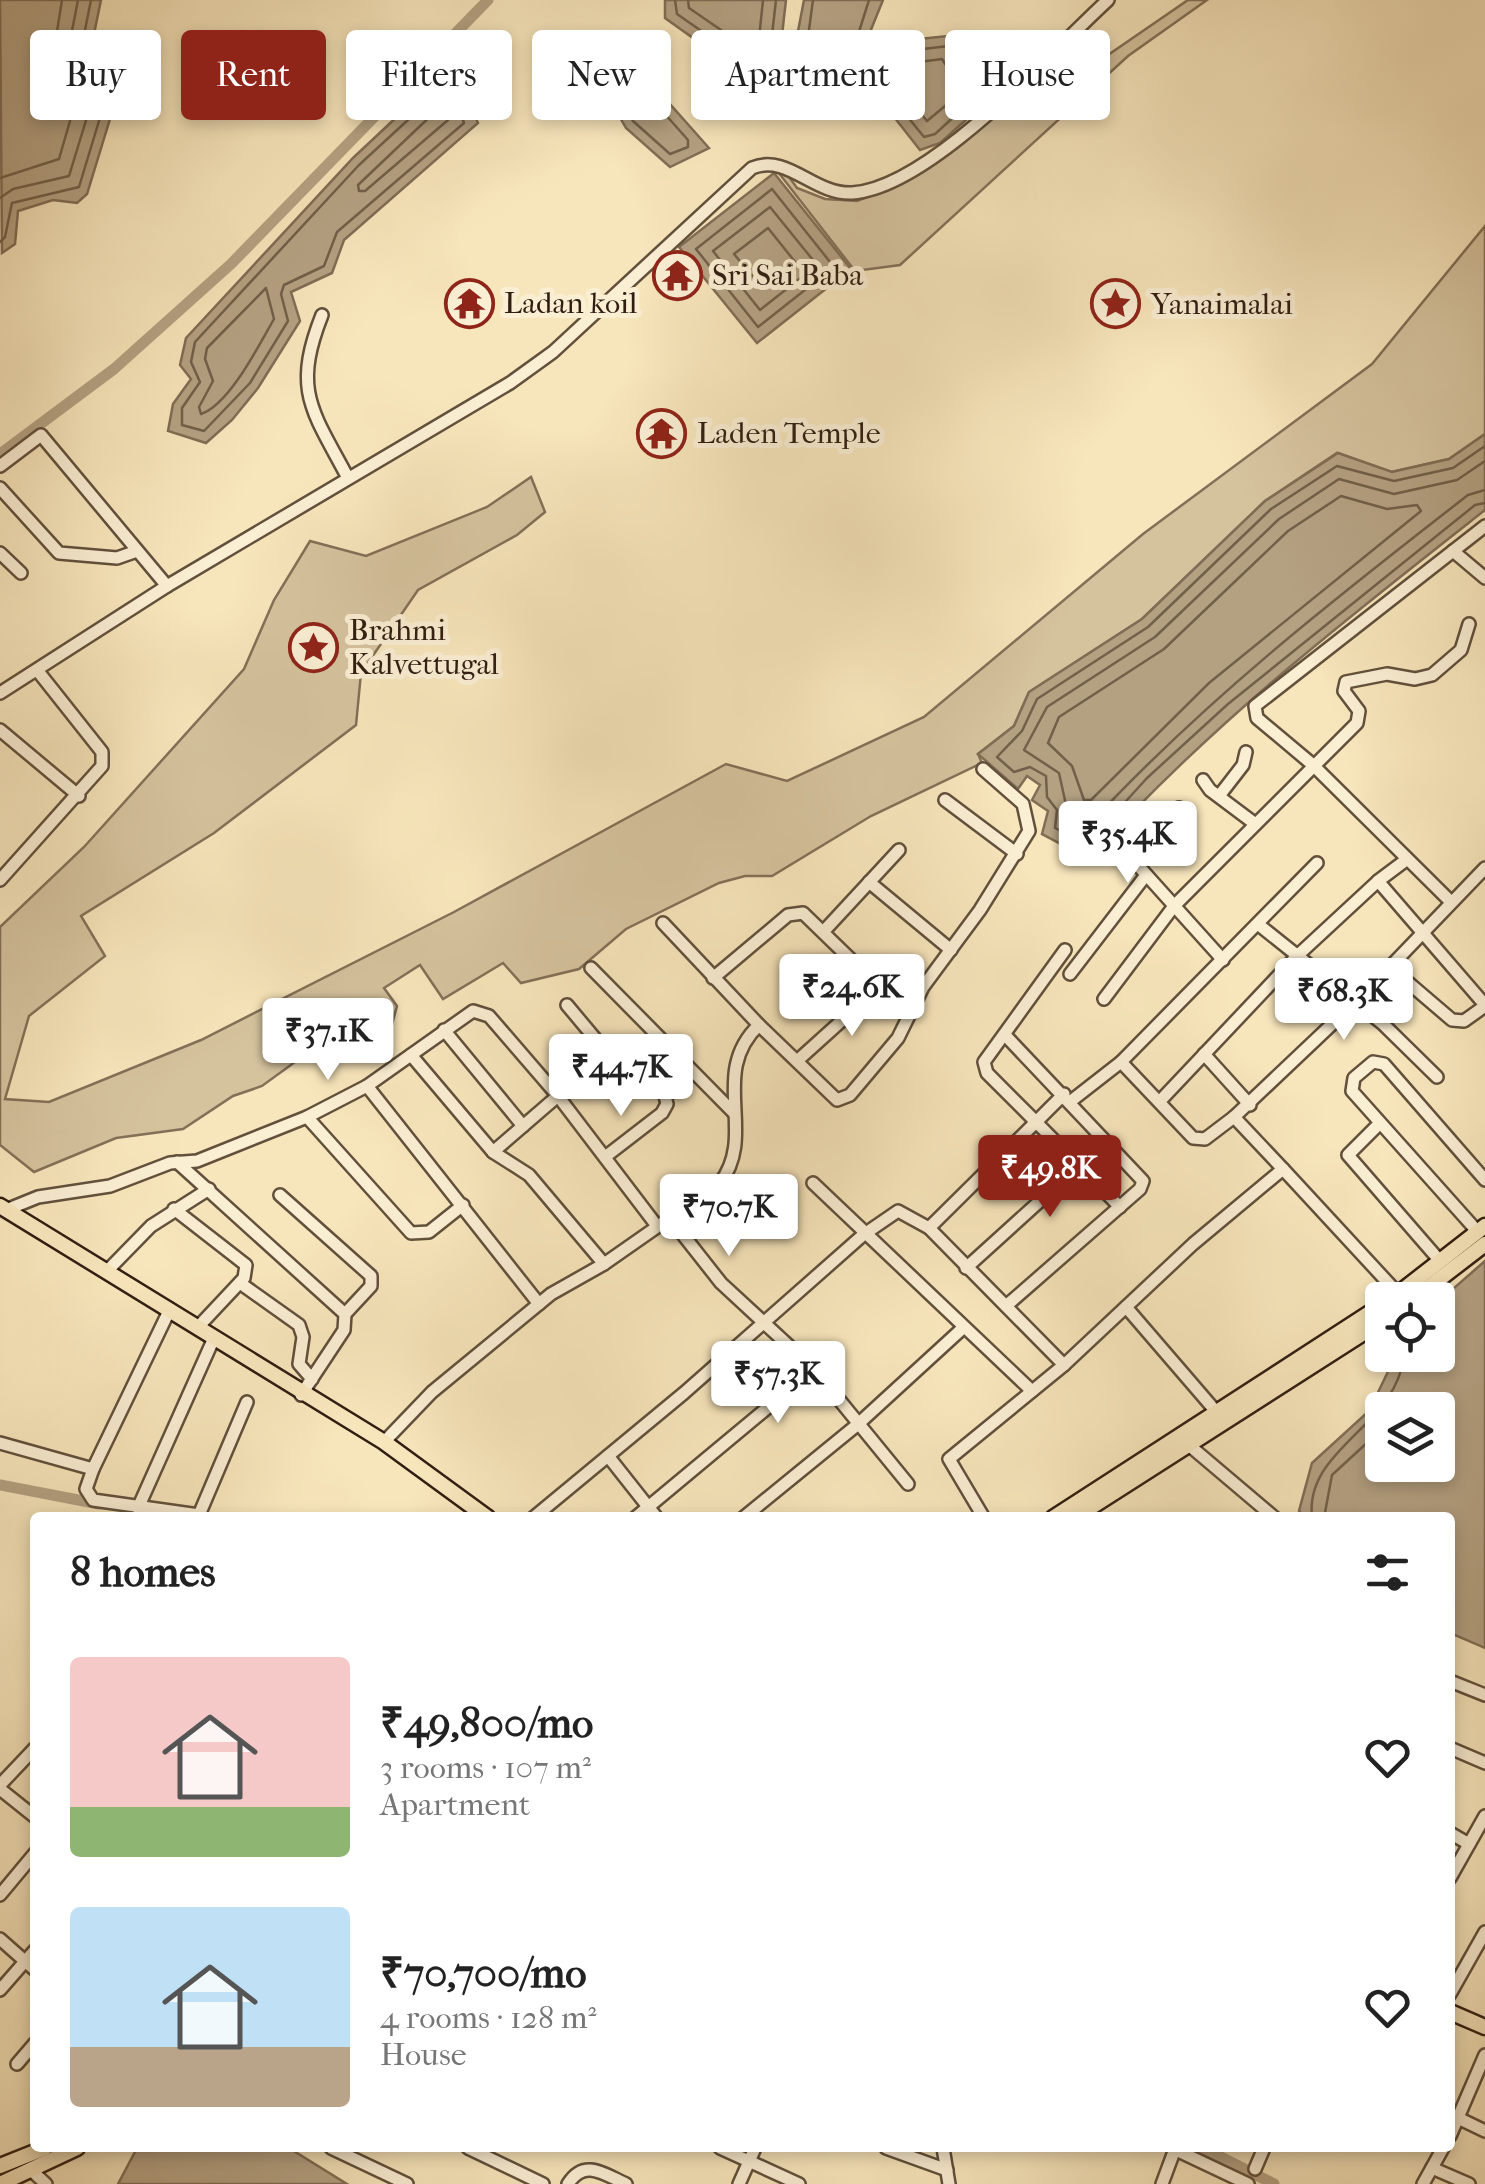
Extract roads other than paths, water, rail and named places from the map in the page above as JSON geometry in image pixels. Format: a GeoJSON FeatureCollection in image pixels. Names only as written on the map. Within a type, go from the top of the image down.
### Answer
{"type":"FeatureCollection","features":[{"type":"Feature","properties":{"kind":"main road"},"geometry":{"type":"LineString","coordinates":[[3,1208],[384,1442],[480,1512]]}},
{"type":"Feature","properties":{"kind":"main road"},"geometry":{"type":"LineString","coordinates":[[1418,1282],[1440,1261],[1482,1234]]}},
{"type":"Feature","properties":{"kind":"main road"},"geometry":{"type":"LineString","coordinates":[[1422,1282],[1482,1234]]}},
{"type":"Feature","properties":{"kind":"main road"},"geometry":{"type":"LineString","coordinates":[[1063,1512],[1365,1316]]}},
{"type":"Feature","properties":{"kind":"main road"},"geometry":{"type":"LineString","coordinates":[[1096,1512],[1365,1332]]}},
{"type":"Feature","properties":{"kind":"main road"},"geometry":{"type":"LineString","coordinates":[[1455,2014],[1485,2027]]}},
{"type":"Feature","properties":{"kind":"main road"},"geometry":{"type":"LineString","coordinates":[[0,2166],[34,2152]]}},
{"type":"Feature","properties":{"kind":"main road"},"geometry":{"type":"LineString","coordinates":[[0,2184],[70,2152]]}},
{"type":"Feature","properties":{"kind":"street"},"geometry":{"type":"LineString","coordinates":[[0,692],[348,478],[455,419],[553,352],[752,168],[778,164],[832,192],[865,192],[887,183],[954,143],[1108,0]]}},
{"type":"Feature","properties":{"kind":"street"},"geometry":{"type":"LineString","coordinates":[[322,315],[309,349],[305,383],[320,425],[348,478]]}},
{"type":"Feature","properties":{"kind":"street"},"geometry":{"type":"LineString","coordinates":[[0,466],[41,435],[168,586]]}},
{"type":"Feature","properties":{"kind":"street"},"geometry":{"type":"LineString","coordinates":[[0,488],[59,554],[116,558],[137,552]]}},
{"type":"Feature","properties":{"kind":"street"},"geometry":{"type":"LineString","coordinates":[[1450,900],[1313,765],[1257,718],[1258,700],[1485,526]]}},
{"type":"Feature","properties":{"kind":"street"},"geometry":{"type":"LineString","coordinates":[[1454,552],[1485,578]]}},
{"type":"Feature","properties":{"kind":"street"},"geometry":{"type":"LineString","coordinates":[[0,553],[21,573]]}},
{"type":"Feature","properties":{"kind":"street"},"geometry":{"type":"LineString","coordinates":[[1104,999],[1174,906],[1356,723],[1358,712],[1344,692],[1346,682],[1386,674],[1415,678],[1432,675],[1461,650],[1470,624]]}},
{"type":"Feature","properties":{"kind":"street"},"geometry":{"type":"LineString","coordinates":[[0,880],[99,772],[102,752],[37,670]]}},
{"type":"Feature","properties":{"kind":"street"},"geometry":{"type":"LineString","coordinates":[[0,730],[79,796]]}},
{"type":"Feature","properties":{"kind":"street"},"geometry":{"type":"LineString","coordinates":[[1219,796],[1244,765],[1246,752]]}},
{"type":"Feature","properties":{"kind":"street"},"geometry":{"type":"LineString","coordinates":[[663,923],[830,1097],[843,1100],[890,1049],[908,1015],[1029,831],[1023,804],[983,769]]}},
{"type":"Feature","properties":{"kind":"street"},"geometry":{"type":"LineString","coordinates":[[1204,780],[1254,822]]}},
{"type":"Feature","properties":{"kind":"street"},"geometry":{"type":"LineString","coordinates":[[945,800],[1017,854]]}},
{"type":"Feature","properties":{"kind":"street"},"geometry":{"type":"LineString","coordinates":[[1179,808],[1134,852],[1134,861],[1223,960]]}},
{"type":"Feature","properties":{"kind":"street"},"geometry":{"type":"LineString","coordinates":[[824,931],[899,850]]}},
{"type":"Feature","properties":{"kind":"street"},"geometry":{"type":"LineString","coordinates":[[1160,1101],[1297,956],[1406,860]]}},
{"type":"Feature","properties":{"kind":"street"},"geometry":{"type":"LineString","coordinates":[[928,1228],[1036,1122],[1121,1062],[1317,863]]}},
{"type":"Feature","properties":{"kind":"street"},"geometry":{"type":"LineString","coordinates":[[1121,1062],[1199,1140],[1250,1106],[1356,1003],[1450,900],[1485,868]]}},
{"type":"Feature","properties":{"kind":"street"},"geometry":{"type":"LineString","coordinates":[[1070,974],[1146,875]]}},
{"type":"Feature","properties":{"kind":"street"},"geometry":{"type":"LineString","coordinates":[[1378,881],[1485,1006],[1464,1021],[1452,1020],[1390,968]]}},
{"type":"Feature","properties":{"kind":"street"},"geometry":{"type":"LineString","coordinates":[[869,882],[951,950]]}},
{"type":"Feature","properties":{"kind":"street"},"geometry":{"type":"LineString","coordinates":[[713,978],[788,914],[804,913],[908,1015]]}},
{"type":"Feature","properties":{"kind":"street"},"geometry":{"type":"LineString","coordinates":[[1259,925],[1356,1003],[1437,1077]]}},
{"type":"Feature","properties":{"kind":"street"},"geometry":{"type":"LineString","coordinates":[[1065,950],[986,1057],[984,1066],[1120,1206]]}},
{"type":"Feature","properties":{"kind":"street"},"geometry":{"type":"LineString","coordinates":[[591,968],[734,1113]]}},
{"type":"Feature","properties":{"kind":"street"},"geometry":{"type":"LineString","coordinates":[[798,1061],[879,987]]}},
{"type":"Feature","properties":{"kind":"street"},"geometry":{"type":"LineString","coordinates":[[567,1005],[608,1054]]}},
{"type":"Feature","properties":{"kind":"street"},"geometry":{"type":"LineString","coordinates":[[3,1208],[110,1186],[177,1162],[197,1160],[307,1117],[367,1086],[473,1011],[484,1012],[558,1096],[657,1226]]}},
{"type":"Feature","properties":{"kind":"street"},"geometry":{"type":"LineString","coordinates":[[384,1442],[432,1392],[539,1304],[604,1264],[729,1172],[736,1052],[759,1025]]}},
{"type":"Feature","properties":{"kind":"street"},"geometry":{"type":"LineString","coordinates":[[444,1030],[522,1126]]}},
{"type":"Feature","properties":{"kind":"street"},"geometry":{"type":"LineString","coordinates":[[1005,1035],[1143,1181],[1006,1306]]}},
{"type":"Feature","properties":{"kind":"street"},"geometry":{"type":"LineString","coordinates":[[492,1152],[618,1048],[632,1053],[659,1084],[667,1104],[662,1113],[605,1157]]}},
{"type":"Feature","properties":{"kind":"street"},"geometry":{"type":"LineString","coordinates":[[1204,1054],[1250,1106]]}},
{"type":"Feature","properties":{"kind":"street"},"geometry":{"type":"LineString","coordinates":[[411,1055],[492,1152],[530,1174],[604,1264]]}},
{"type":"Feature","properties":{"kind":"street"},"geometry":{"type":"LineString","coordinates":[[1482,1234],[1352,1091],[1352,1084],[1379,1060],[1485,1180]]}},
{"type":"Feature","properties":{"kind":"street"},"geometry":{"type":"LineString","coordinates":[[367,1086],[539,1304]]}},
{"type":"Feature","properties":{"kind":"street"},"geometry":{"type":"LineString","coordinates":[[307,1117],[410,1233],[429,1232],[462,1206]]}},
{"type":"Feature","properties":{"kind":"street"},"geometry":{"type":"LineString","coordinates":[[1234,1117],[1386,1282]]}},
{"type":"Feature","properties":{"kind":"street"},"geometry":{"type":"LineString","coordinates":[[1380,1123],[1348,1156],[1440,1261]]}},
{"type":"Feature","properties":{"kind":"street"},"geometry":{"type":"LineString","coordinates":[[966,1268],[1105,1142]]}},
{"type":"Feature","properties":{"kind":"street"},"geometry":{"type":"LineString","coordinates":[[177,1162],[345,1314]]}},
{"type":"Feature","properties":{"kind":"street"},"geometry":{"type":"LineString","coordinates":[[980,1512],[949,1459],[1064,1365],[1283,1169]]}},
{"type":"Feature","properties":{"kind":"street"},"geometry":{"type":"LineString","coordinates":[[813,1183],[863,1235],[1032,1390]]}},
{"type":"Feature","properties":{"kind":"street"},"geometry":{"type":"LineString","coordinates":[[108,1270],[174,1209],[208,1190]]}},
{"type":"Feature","properties":{"kind":"street"},"geometry":{"type":"LineString","coordinates":[[280,1195],[371,1276],[371,1286],[345,1314],[344,1330],[302,1395]]}},
{"type":"Feature","properties":{"kind":"street"},"geometry":{"type":"LineString","coordinates":[[174,1209],[243,1260],[246,1272],[198,1327]]}},
{"type":"Feature","properties":{"kind":"street"},"geometry":{"type":"LineString","coordinates":[[540,1512],[863,1235],[898,1211],[928,1228],[1064,1365]]}},
{"type":"Feature","properties":{"kind":"street"},"geometry":{"type":"LineString","coordinates":[[669,1217],[761,1325],[814,1368],[908,1484]]}},
{"type":"Feature","properties":{"kind":"street"},"geometry":{"type":"LineString","coordinates":[[240,1283],[303,1330],[300,1364],[312,1379]]}},
{"type":"Feature","properties":{"kind":"street"},"geometry":{"type":"LineString","coordinates":[[1126,1307],[1218,1415]]}},
{"type":"Feature","properties":{"kind":"street"},"geometry":{"type":"LineString","coordinates":[[170,1309],[86,1489],[90,1498],[179,1512]]}},
{"type":"Feature","properties":{"kind":"street"},"geometry":{"type":"LineString","coordinates":[[750,1512],[857,1424],[964,1327]]}},
{"type":"Feature","properties":{"kind":"street"},"geometry":{"type":"LineString","coordinates":[[138,1508],[214,1338]]}},
{"type":"Feature","properties":{"kind":"street"},"geometry":{"type":"LineString","coordinates":[[608,1456],[652,1512],[814,1368]]}},
{"type":"Feature","properties":{"kind":"street"},"geometry":{"type":"LineString","coordinates":[[200,1512],[247,1402]]}},
{"type":"Feature","properties":{"kind":"street"},"geometry":{"type":"LineString","coordinates":[[0,1444],[93,1468]]}},
{"type":"Feature","properties":{"kind":"street"},"geometry":{"type":"LineString","coordinates":[[1190,1446],[1269,1512]]}},
{"type":"Feature","properties":{"kind":"street"},"geometry":{"type":"LineString","coordinates":[[1455,1682],[1485,1695]]}},
{"type":"Feature","properties":{"kind":"street"},"geometry":{"type":"LineString","coordinates":[[1455,1750],[1485,1763]]}},
{"type":"Feature","properties":{"kind":"street"},"geometry":{"type":"LineString","coordinates":[[30,1754],[0,1787],[30,1813]]}},
{"type":"Feature","properties":{"kind":"street"},"geometry":{"type":"LineString","coordinates":[[1455,1869],[1485,1816]]}},
{"type":"Feature","properties":{"kind":"street"},"geometry":{"type":"LineString","coordinates":[[1455,1836],[1469,1844]]}},
{"type":"Feature","properties":{"kind":"street"},"geometry":{"type":"LineString","coordinates":[[0,1895],[30,1858]]}},
{"type":"Feature","properties":{"kind":"street"},"geometry":{"type":"LineString","coordinates":[[1455,1985],[1485,1932]]}},
{"type":"Feature","properties":{"kind":"street"},"geometry":{"type":"LineString","coordinates":[[0,1939],[30,1966],[0,1990]]}},
{"type":"Feature","properties":{"kind":"street"},"geometry":{"type":"LineString","coordinates":[[18,2064],[30,2049]]}},
{"type":"Feature","properties":{"kind":"street"},"geometry":{"type":"LineString","coordinates":[[1455,2125],[1480,2082],[1485,2055]]}},
{"type":"Feature","properties":{"kind":"street"},"geometry":{"type":"LineString","coordinates":[[1458,2118],[1485,2131]]}},
{"type":"Feature","properties":{"kind":"street"},"geometry":{"type":"LineString","coordinates":[[340,2152],[407,2184]]}},
{"type":"Feature","properties":{"kind":"street"},"geometry":{"type":"LineString","coordinates":[[476,2152],[543,2184]]}},
{"type":"Feature","properties":{"kind":"street"},"geometry":{"type":"LineString","coordinates":[[727,2152],[799,2184]]}},
{"type":"Feature","properties":{"kind":"street"},"geometry":{"type":"LineString","coordinates":[[739,2184],[753,2152]]}},
{"type":"Feature","properties":{"kind":"street"},"geometry":{"type":"LineString","coordinates":[[897,2152],[947,2170]]}},
{"type":"Feature","properties":{"kind":"street"},"geometry":{"type":"LineString","coordinates":[[944,2152],[949,2184]]}},
{"type":"Feature","properties":{"kind":"street"},"geometry":{"type":"LineString","coordinates":[[1162,2184],[1172,2152]]}},
{"type":"Feature","properties":{"kind":"street"},"geometry":{"type":"LineString","coordinates":[[1181,2152],[1248,2184]]}},
{"type":"Feature","properties":{"kind":"street"},"geometry":{"type":"LineString","coordinates":[[1255,2169],[1262,2152]]}},
{"type":"Feature","properties":{"kind":"street"},"geometry":{"type":"LineString","coordinates":[[1423,2184],[1442,2152]]}},
{"type":"Feature","properties":{"kind":"street"},"geometry":{"type":"LineString","coordinates":[[568,2184],[578,2170],[587,2168],[626,2184]]}},
{"type":"Feature","properties":{"kind":"street"},"geometry":{"type":"LineString","coordinates":[[1432,2168],[1469,2184]]}},
{"type":"Feature","properties":{"kind":"street"},"geometry":{"type":"LineString","coordinates":[[32,2171],[46,2184]]}},
{"type":"Feature","properties":{"kind":"water"},"geometry":{"type":"Polygon","coordinates":[[[0,0],[101,0],[95,30],[30,30],[30,120],[110,120],[87,194],[77,203],[53,200],[18,211],[15,244],[2,253],[0,0]]]}},
{"type":"Feature","properties":{"kind":"water"},"geometry":{"type":"Polygon","coordinates":[[[665,0],[786,0],[783,30],[691,30],[691,37],[665,18],[665,0]]]}},
{"type":"Feature","properties":{"kind":"water"},"geometry":{"type":"Polygon","coordinates":[[[804,0],[883,0],[871,30],[798,30],[804,0]]]}},
{"type":"Feature","properties":{"kind":"water"},"geometry":{"type":"Polygon","coordinates":[[[945,36],[945,120],[966,120],[940,143],[920,150],[896,120],[925,120],[925,38],[945,36]]]}},
{"type":"Feature","properties":{"kind":"water"},"geometry":{"type":"Polygon","coordinates":[[[671,106],[709,148],[670,167],[621,120],[671,120],[671,106]]]}},
{"type":"Feature","properties":{"kind":"water"},"geometry":{"type":"Polygon","coordinates":[[[394,120],[478,123],[344,240],[332,273],[291,292],[300,321],[258,388],[232,420],[206,443],[168,431],[173,404],[191,379],[180,365],[186,338],[353,158],[394,120]]]}},
{"type":"Feature","properties":{"kind":"water"},"geometry":{"type":"Polygon","coordinates":[[[774,173],[851,269],[757,343],[679,247],[774,173]]]}},
{"type":"Feature","properties":{"kind":"water"},"geometry":{"type":"Polygon","coordinates":[[[1485,434],[1485,510],[1230,719],[1134,810],[1089,859],[1042,834],[1048,811],[1032,800],[1040,785],[1027,776],[1018,789],[978,754],[1014,726],[1029,692],[1142,619],[1265,501],[1338,453],[1392,472],[1449,459],[1485,434]]]}},
{"type":"Feature","properties":{"kind":"water"},"geometry":{"type":"Polygon","coordinates":[[[1485,1261],[1485,1648],[1455,1635],[1455,1512],[1299,1511],[1312,1463],[1365,1415],[1365,1482],[1455,1482],[1455,1392],[1378,1392],[1388,1372],[1455,1372],[1455,1287],[1485,1261]]]}},
{"type":"Feature","properties":{"kind":"water"},"geometry":{"type":"Polygon","coordinates":[[[135,2152],[295,2152],[347,2184],[118,2184],[135,2152]]]}},
{"type":"Feature","properties":{"kind":"waterway"},"geometry":{"type":"LineString","coordinates":[[0,454],[114,369],[231,264],[488,0]]}},
{"type":"Feature","properties":{"kind":"waterway"},"geometry":{"type":"LineString","coordinates":[[0,1485],[99,1504]]}},
{"type":"Feature","properties":{"kind":"waterway"},"geometry":{"type":"LineString","coordinates":[[137,1511],[142,1512]]}},
{"type":"Feature","properties":{"kind":"waterway"},"geometry":{"type":"LineString","coordinates":[[1211,2152],[1274,2184]]}},
{"type":"Feature","properties":{"kind":"place","name":"Sri Sai Baba"},"geometry":{"type":"Point","coordinates":[677,275]}},
{"type":"Feature","properties":{"kind":"place","name":"Ladan koil"},"geometry":{"type":"Point","coordinates":[469,303]}},
{"type":"Feature","properties":{"kind":"place","name":"Yanaimalai"},"geometry":{"type":"Point","coordinates":[1116,304]}},
{"type":"Feature","properties":{"kind":"place","name":"Laden Temple"},"geometry":{"type":"Point","coordinates":[662,433]}},
{"type":"Feature","properties":{"kind":"place","name":"Brahmi Kalvettugal"},"geometry":{"type":"Point","coordinates":[314,647]}}]}
